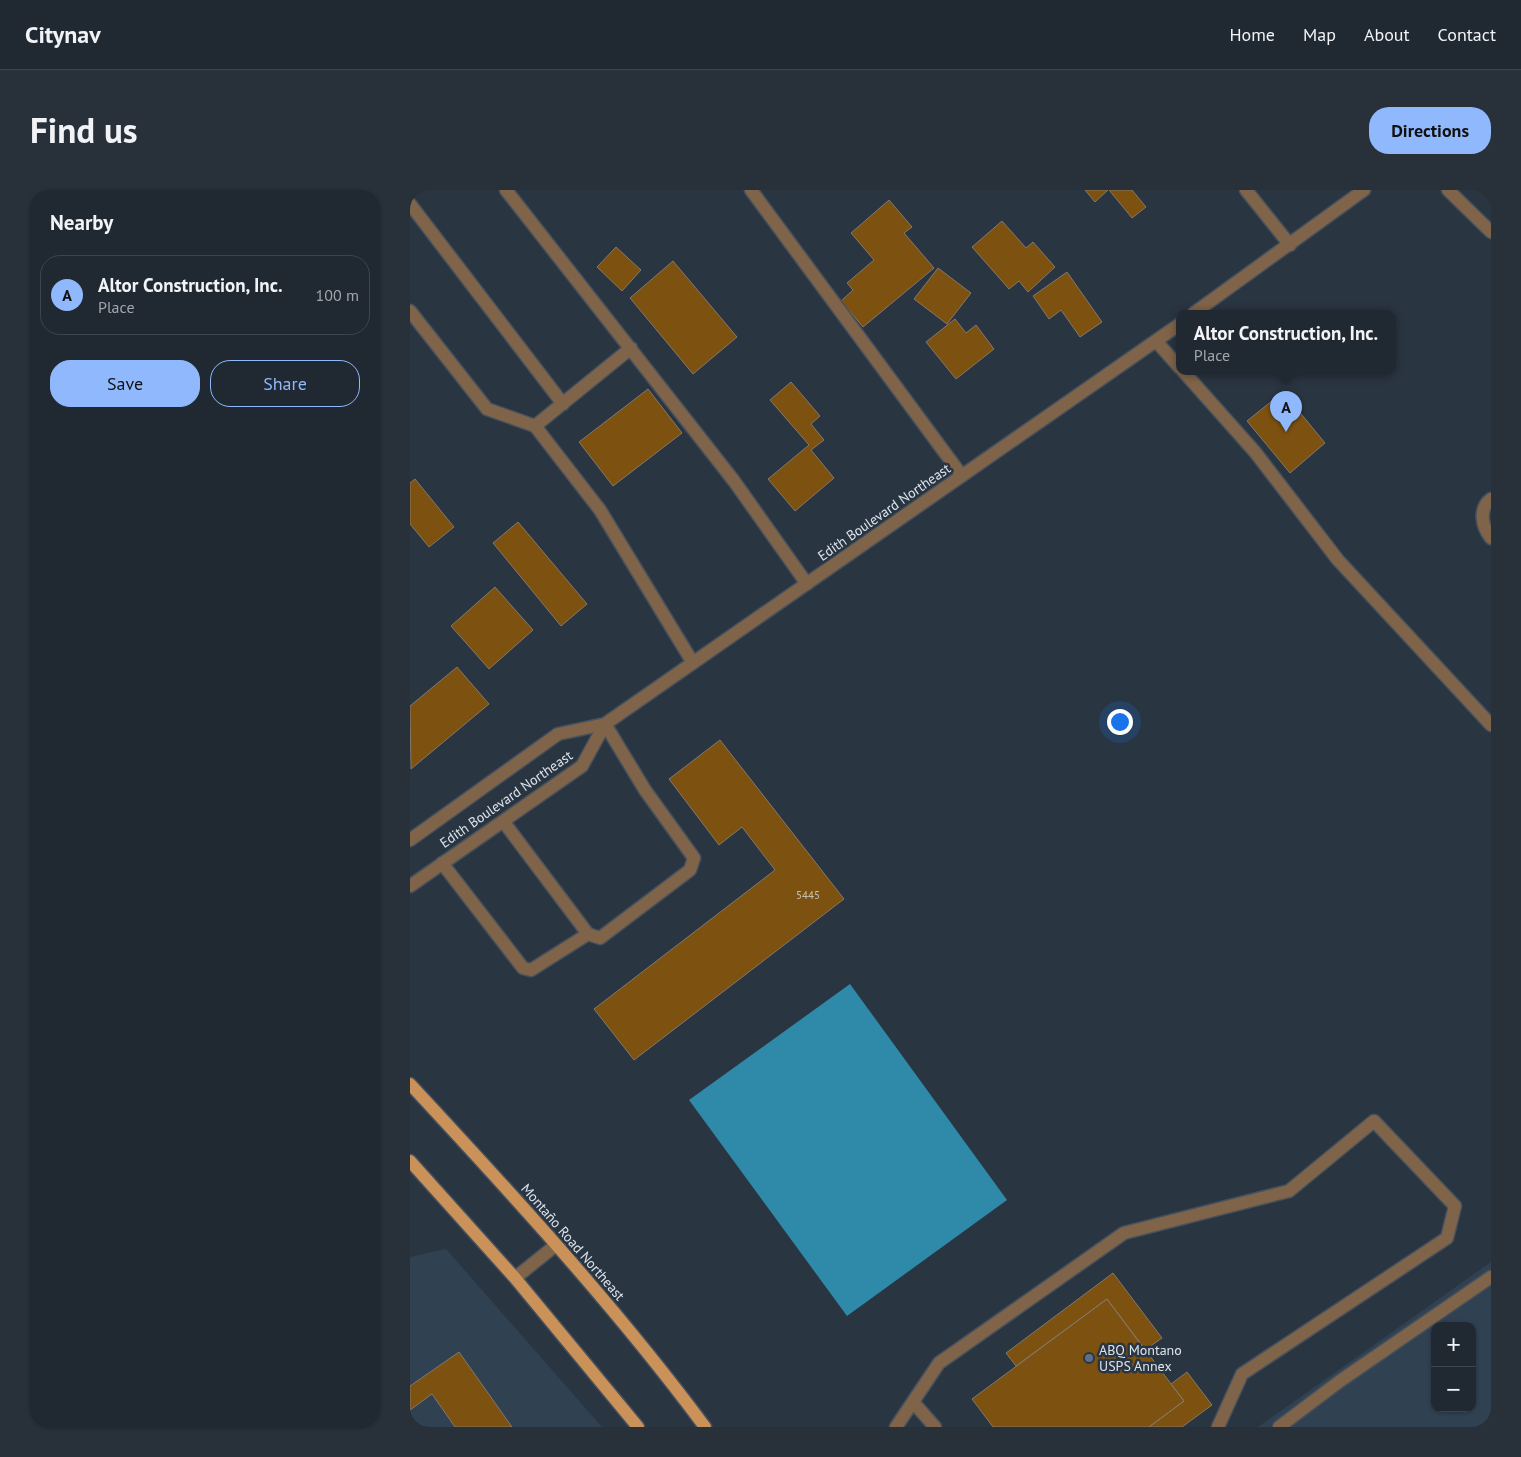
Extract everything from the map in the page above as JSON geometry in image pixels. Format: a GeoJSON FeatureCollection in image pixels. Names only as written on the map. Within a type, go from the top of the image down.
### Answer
{"type":"FeatureCollection","features":[{"type":"Feature","properties":{"kind":"main road","name":"Montaño Road Northeast"},"geometry":{"type":"LineString","coordinates":[[410,1084],[556,1245],[663,1371],[706,1427]]}},
{"type":"Feature","properties":{"kind":"main road"},"geometry":{"type":"LineString","coordinates":[[410,1161],[515,1278],[638,1427]]}},
{"type":"Feature","properties":{"kind":"street"},"geometry":{"type":"LineString","coordinates":[[506,190],[738,486],[807,584]]}},
{"type":"Feature","properties":{"kind":"street"},"geometry":{"type":"LineString","coordinates":[[750,190],[962,476]]}},
{"type":"Feature","properties":{"kind":"street"},"geometry":{"type":"LineString","coordinates":[[1246,190],[1290,244]]}},
{"type":"Feature","properties":{"kind":"street"},"geometry":{"type":"LineString","coordinates":[[1198,310],[1364,190]]}},
{"type":"Feature","properties":{"kind":"street"},"geometry":{"type":"LineString","coordinates":[[1448,190],[1491,232]]}},
{"type":"Feature","properties":{"kind":"street"},"geometry":{"type":"LineString","coordinates":[[410,204],[563,404]]}},
{"type":"Feature","properties":{"kind":"street"},"geometry":{"type":"LineString","coordinates":[[410,312],[487,409],[535,426],[600,510],[694,663]]}},
{"type":"Feature","properties":{"kind":"street","name":"Edith Boulevard Northeast"},"geometry":{"type":"LineString","coordinates":[[410,840],[558,734],[605,724],[1176,327]]}},
{"type":"Feature","properties":{"kind":"street"},"geometry":{"type":"LineString","coordinates":[[1156,341],[1176,364]]}},
{"type":"Feature","properties":{"kind":"street"},"geometry":{"type":"LineString","coordinates":[[535,426],[631,348]]}},
{"type":"Feature","properties":{"kind":"street"},"geometry":{"type":"LineString","coordinates":[[1187,375],[1255,452],[1338,560],[1491,725]]}},
{"type":"Feature","properties":{"kind":"street"},"geometry":{"type":"LineString","coordinates":[[1491,499],[1487,502],[1482,518],[1484,528],[1491,538]]}},
{"type":"Feature","properties":{"kind":"street"},"geometry":{"type":"LineString","coordinates":[[503,821],[588,934],[600,938],[690,870],[694,858],[645,790],[605,724]]}},
{"type":"Feature","properties":{"kind":"street","name":"Edith Boulevard Northeast"},"geometry":{"type":"LineString","coordinates":[[410,886],[582,766],[605,724]]}},
{"type":"Feature","properties":{"kind":"street"},"geometry":{"type":"LineString","coordinates":[[442,863],[524,968],[531,970],[588,934]]}},
{"type":"Feature","properties":{"kind":"street"},"geometry":{"type":"LineString","coordinates":[[896,1427],[939,1364],[1124,1232],[1289,1191],[1374,1120],[1455,1206],[1447,1238],[1242,1374],[1218,1427]]}},
{"type":"Feature","properties":{"kind":"street"},"geometry":{"type":"LineString","coordinates":[[515,1278],[556,1245]]}},
{"type":"Feature","properties":{"kind":"street"},"geometry":{"type":"LineString","coordinates":[[1279,1427],[1340,1381],[1491,1277]]}},
{"type":"Feature","properties":{"kind":"street"},"geometry":{"type":"LineString","coordinates":[[913,1402],[935,1427]]}},
{"type":"Feature","properties":{"kind":"shaded area"},"geometry":{"type":"Polygon","coordinates":[[[446,1249],[602,1427],[410,1427],[410,1257],[446,1249]]]}},
{"type":"Feature","properties":{"kind":"shaded area"},"geometry":{"type":"Polygon","coordinates":[[[1491,1262],[1491,1427],[1258,1427],[1491,1262]]]}},
{"type":"Feature","properties":{"kind":"water"},"geometry":{"type":"Polygon","coordinates":[[[850,984],[1007,1200],[847,1316],[689,1100],[850,984]]]}},
{"type":"Feature","properties":{"kind":"building"},"geometry":{"type":"Polygon","coordinates":[[[1085,190],[1108,190],[1095,202],[1085,190]]]}},
{"type":"Feature","properties":{"kind":"building"},"geometry":{"type":"Polygon","coordinates":[[[1109,190],[1132,190],[1146,207],[1132,218],[1109,190]]]}},
{"type":"Feature","properties":{"kind":"building"},"geometry":{"type":"Polygon","coordinates":[[[889,200],[912,227],[904,233],[934,268],[863,327],[841,301],[853,290],[847,283],[874,260],[851,233],[889,200]]]}},
{"type":"Feature","properties":{"kind":"building"},"geometry":{"type":"Polygon","coordinates":[[[1002,221],[1026,248],[1033,242],[1055,267],[1028,292],[1019,281],[1009,289],[972,247],[1002,221]]]}},
{"type":"Feature","properties":{"kind":"building"},"geometry":{"type":"Polygon","coordinates":[[[616,247],[641,270],[622,291],[597,267],[616,247]]]}},
{"type":"Feature","properties":{"kind":"building"},"geometry":{"type":"Polygon","coordinates":[[[673,261],[737,337],[693,374],[630,298],[673,261]]]}},
{"type":"Feature","properties":{"kind":"building"},"geometry":{"type":"Polygon","coordinates":[[[938,268],[971,293],[947,324],[914,299],[938,268]]]}},
{"type":"Feature","properties":{"kind":"building"},"geometry":{"type":"Polygon","coordinates":[[[1067,272],[1102,322],[1080,337],[1061,310],[1049,319],[1033,296],[1067,272]]]}},
{"type":"Feature","properties":{"kind":"building"},"geometry":{"type":"Polygon","coordinates":[[[955,319],[966,333],[976,325],[994,349],[956,379],[926,342],[955,319]]]}},
{"type":"Feature","properties":{"kind":"building"},"geometry":{"type":"Polygon","coordinates":[[[791,382],[820,416],[811,424],[824,440],[811,450],[834,478],[795,511],[768,479],[809,445],[770,400],[791,382]]]}},
{"type":"Feature","properties":{"kind":"building"},"geometry":{"type":"Polygon","coordinates":[[[648,389],[682,433],[613,486],[579,442],[648,389]]]}},
{"type":"Feature","properties":{"kind":"building"},"geometry":{"type":"Polygon","coordinates":[[[1283,392],[1325,443],[1290,473],[1247,421],[1283,392]]]}},
{"type":"Feature","properties":{"kind":"building"},"geometry":{"type":"Polygon","coordinates":[[[415,479],[454,527],[429,547],[410,524],[410,483],[415,479]]]}},
{"type":"Feature","properties":{"kind":"building"},"geometry":{"type":"Polygon","coordinates":[[[518,522],[587,604],[561,626],[493,543],[518,522]]]}},
{"type":"Feature","properties":{"kind":"building"},"geometry":{"type":"Polygon","coordinates":[[[495,587],[533,630],[489,669],[451,626],[495,587]]]}},
{"type":"Feature","properties":{"kind":"building"},"geometry":{"type":"Polygon","coordinates":[[[457,667],[489,704],[411,769],[410,706],[457,667]]]}},
{"type":"Feature","properties":{"kind":"building"},"geometry":{"type":"Polygon","coordinates":[[[720,740],[844,899],[634,1060],[594,1009],[775,870],[742,827],[719,845],[669,779],[720,740]]]}},
{"type":"Feature","properties":{"kind":"building"},"geometry":{"type":"Polygon","coordinates":[[[1113,1273],[1162,1338],[1145,1350],[1107,1299],[1016,1366],[1006,1353],[1113,1273]]]}},
{"type":"Feature","properties":{"kind":"building","name":"ABQ Montano USPS Annex"},"geometry":{"type":"Polygon","coordinates":[[[1107,1299],[1184,1401],[1149,1427],[993,1427],[972,1399],[1107,1299]]]}},
{"type":"Feature","properties":{"kind":"building"},"geometry":{"type":"Polygon","coordinates":[[[459,1352],[512,1427],[455,1427],[432,1394],[410,1410],[410,1386],[459,1352]]]}},
{"type":"Feature","properties":{"kind":"building"},"geometry":{"type":"Polygon","coordinates":[[[1187,1372],[1212,1405],[1182,1427],[1149,1427],[1184,1401],[1171,1384],[1187,1372]]]}},
{"type":"Feature","properties":{"kind":"place","name":"Altor Construction, Inc."},"geometry":{"type":"Point","coordinates":[1286,432]}},
{"type":"Feature","properties":{"kind":"place","name":"ABQ Montano USPS Annex"},"geometry":{"type":"Point","coordinates":[1089,1358]}}]}
